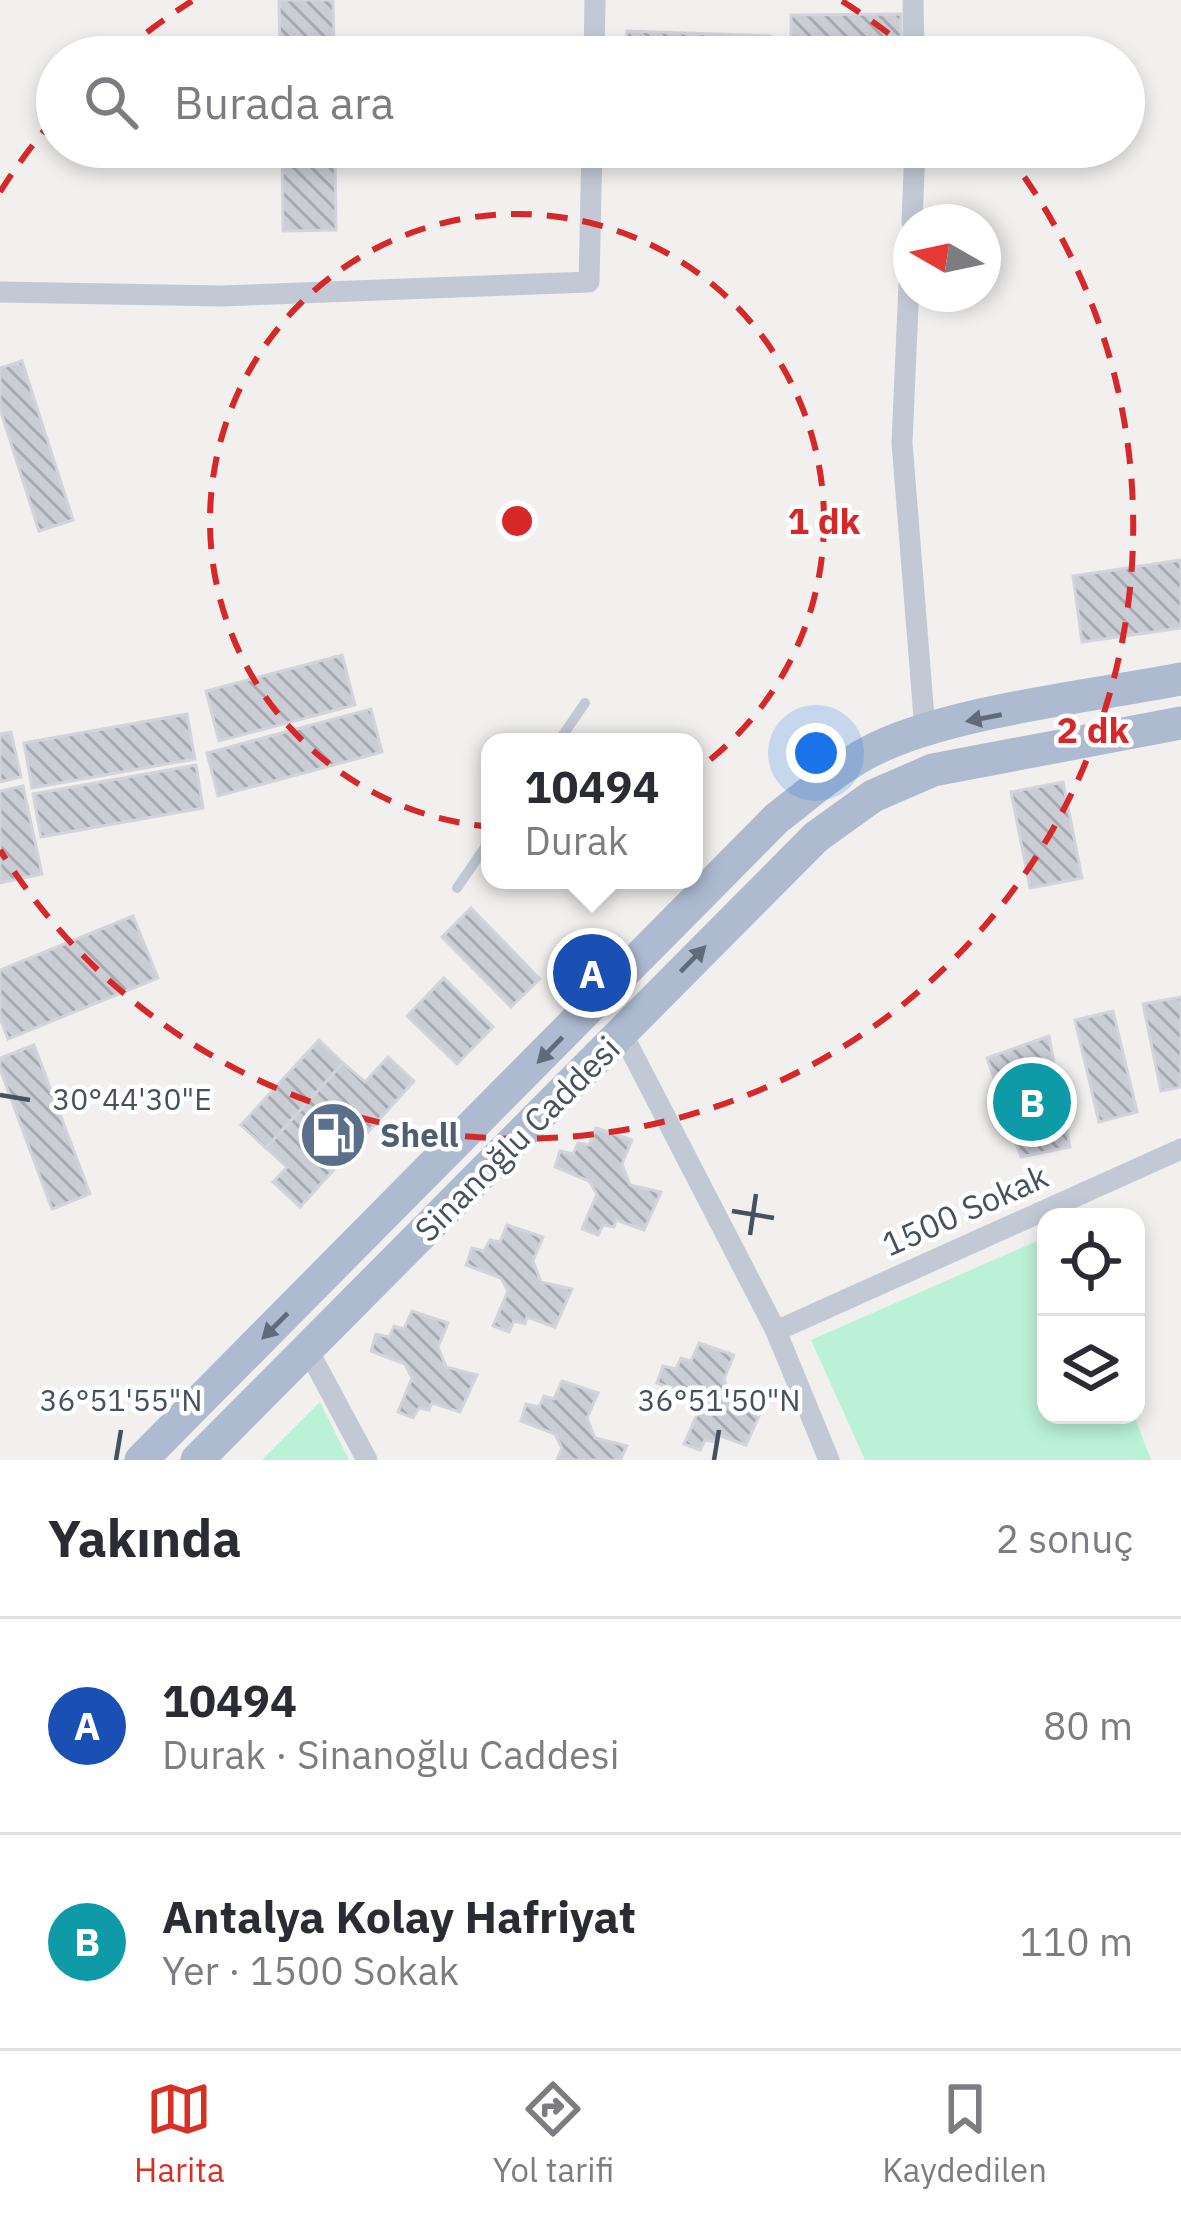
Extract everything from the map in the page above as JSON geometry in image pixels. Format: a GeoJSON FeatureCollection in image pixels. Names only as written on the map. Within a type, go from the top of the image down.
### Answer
{"type":"FeatureCollection","features":[{"type":"Feature","properties":{"kind":"main road","name":"Si̇nanoğlu Caddesi"},"geometry":{"type":"LineString","coordinates":[[703,881],[863,754],[925,730],[1181,679]]}},
{"type":"Feature","properties":{"kind":"main road","name":"Si̇nanoğlu Caddesi"},"geometry":{"type":"LineString","coordinates":[[197,1460],[816,837],[873,796],[950,766],[1181,723]]}},
{"type":"Feature","properties":{"kind":"main road","name":"Si̇nanoğlu Caddesi"},"geometry":{"type":"LineString","coordinates":[[141,1460],[694,889]]}},
{"type":"Feature","properties":{"kind":"street"},"geometry":{"type":"LineString","coordinates":[[595,36],[596,0]]}},
{"type":"Feature","properties":{"kind":"street"},"geometry":{"type":"LineString","coordinates":[[913,0],[914,36]]}},
{"type":"Feature","properties":{"kind":"street"},"geometry":{"type":"LineString","coordinates":[[0,292],[222,296],[589,282],[592,168]]}},
{"type":"Feature","properties":{"kind":"street"},"geometry":{"type":"LineString","coordinates":[[913,204],[914,168]]}},
{"type":"Feature","properties":{"kind":"street"},"geometry":{"type":"LineString","coordinates":[[908,312],[902,442],[925,730]]}},
{"type":"Feature","properties":{"kind":"street"},"geometry":{"type":"LineString","coordinates":[[622,1033],[776,1331],[830,1460]]}},
{"type":"Feature","properties":{"kind":"street","name":"1500 Sokak"},"geometry":{"type":"LineString","coordinates":[[776,1331],[1181,1149]]}},
{"type":"Feature","properties":{"kind":"street"},"geometry":{"type":"LineString","coordinates":[[308,1350],[368,1460]]}},
{"type":"Feature","properties":{"kind":"lane"},"geometry":{"type":"LineString","coordinates":[[564,733],[585,703]]}},
{"type":"Feature","properties":{"kind":"lane"},"geometry":{"type":"LineString","coordinates":[[457,888],[481,853]]}},
{"type":"Feature","properties":{"kind":"green space"},"geometry":{"type":"Polygon","coordinates":[[[1037,1241],[1037,1424],[1137,1424],[1151,1460],[865,1460],[811,1340],[1037,1241]]]}},
{"type":"Feature","properties":{"kind":"green space"},"geometry":{"type":"Polygon","coordinates":[[[320,1402],[349,1460],[262,1460],[320,1402]]]}},
{"type":"Feature","properties":{"kind":"building"},"geometry":{"type":"Polygon","coordinates":[[[279,0],[333,0],[334,36],[280,36],[279,0]]]}},
{"type":"Feature","properties":{"kind":"building"},"geometry":{"type":"Polygon","coordinates":[[[901,14],[901,36],[791,36],[791,15],[901,14]]]}},
{"type":"Feature","properties":{"kind":"building"},"geometry":{"type":"Polygon","coordinates":[[[627,31],[770,36],[627,36],[627,31]]]}},
{"type":"Feature","properties":{"kind":"building"},"geometry":{"type":"Polygon","coordinates":[[[282,168],[335,168],[336,230],[283,231],[282,168]]]}},
{"type":"Feature","properties":{"kind":"building"},"geometry":{"type":"Polygon","coordinates":[[[22,361],[73,520],[39,531],[0,409],[0,368],[22,361]]]}},
{"type":"Feature","properties":{"kind":"building"},"geometry":{"type":"Polygon","coordinates":[[[1181,560],[1181,628],[1082,642],[1073,576],[1181,560]]]}},
{"type":"Feature","properties":{"kind":"building"},"geometry":{"type":"Polygon","coordinates":[[[342,655],[355,705],[219,741],[206,691],[342,655]]]}},
{"type":"Feature","properties":{"kind":"building"},"geometry":{"type":"Polygon","coordinates":[[[371,709],[382,752],[218,796],[207,753],[371,709]]]}},
{"type":"Feature","properties":{"kind":"building"},"geometry":{"type":"Polygon","coordinates":[[[187,714],[195,759],[32,788],[24,743],[187,714]]]}},
{"type":"Feature","properties":{"kind":"building"},"geometry":{"type":"Polygon","coordinates":[[[11,732],[21,777],[0,782],[0,734],[11,732]]]}},
{"type":"Feature","properties":{"kind":"building"},"geometry":{"type":"Polygon","coordinates":[[[196,765],[203,808],[41,837],[33,794],[196,765]]]}},
{"type":"Feature","properties":{"kind":"building"},"geometry":{"type":"Polygon","coordinates":[[[1063,782],[1082,878],[1030,888],[1011,792],[1063,782]]]}},
{"type":"Feature","properties":{"kind":"building"},"geometry":{"type":"Polygon","coordinates":[[[23,786],[42,874],[0,883],[0,791],[23,786]]]}},
{"type":"Feature","properties":{"kind":"building"},"geometry":{"type":"Polygon","coordinates":[[[471,908],[540,979],[511,1007],[442,937],[471,908]]]}},
{"type":"Feature","properties":{"kind":"building"},"geometry":{"type":"Polygon","coordinates":[[[133,916],[158,978],[8,1039],[0,1018],[0,970],[133,916]]]}},
{"type":"Feature","properties":{"kind":"building"},"geometry":{"type":"Polygon","coordinates":[[[444,978],[493,1027],[457,1064],[407,1016],[444,978]]]}},
{"type":"Feature","properties":{"kind":"building"},"geometry":{"type":"Polygon","coordinates":[[[1181,997],[1181,1087],[1161,1091],[1143,1004],[1181,997]]]}},
{"type":"Feature","properties":{"kind":"building"},"geometry":{"type":"Polygon","coordinates":[[[1113,1011],[1137,1112],[1099,1122],[1075,1020],[1113,1011]]]}},
{"type":"Feature","properties":{"kind":"building"},"geometry":{"type":"Polygon","coordinates":[[[1049,1036],[1070,1147],[1021,1157],[987,1058],[1049,1036]]]}},
{"type":"Feature","properties":{"kind":"building"},"geometry":{"type":"Polygon","coordinates":[[[319,1040],[343,1063],[266,1148],[241,1125],[319,1040]]]}},
{"type":"Feature","properties":{"kind":"building"},"geometry":{"type":"Polygon","coordinates":[[[34,1045],[90,1194],[52,1209],[0,1069],[0,1058],[34,1045]]]}},
{"type":"Feature","properties":{"kind":"building"},"geometry":{"type":"Polygon","coordinates":[[[388,1057],[414,1081],[300,1207],[273,1182],[287,1167],[266,1148],[343,1063],[365,1082],[388,1057]]]}},
{"type":"Feature","properties":{"kind":"building"},"geometry":{"type":"Polygon","coordinates":[[[596,1128],[632,1140],[622,1164],[630,1185],[661,1192],[644,1230],[616,1220],[614,1227],[603,1225],[598,1235],[582,1229],[597,1194],[589,1181],[555,1167],[560,1151],[573,1154],[578,1143],[589,1145],[596,1128]]]}},
{"type":"Feature","properties":{"kind":"building"},"geometry":{"type":"Polygon","coordinates":[[[507,1225],[543,1237],[533,1261],[541,1282],[572,1289],[555,1327],[527,1317],[525,1324],[514,1321],[509,1332],[493,1326],[508,1291],[501,1278],[466,1265],[472,1248],[484,1251],[490,1240],[500,1242],[507,1225]]]}},
{"type":"Feature","properties":{"kind":"building"},"geometry":{"type":"Polygon","coordinates":[[[412,1311],[448,1323],[438,1347],[446,1367],[477,1375],[460,1412],[432,1403],[429,1410],[419,1408],[413,1418],[398,1412],[412,1378],[405,1364],[371,1351],[376,1334],[389,1337],[394,1326],[404,1329],[412,1311]]]}},
{"type":"Feature","properties":{"kind":"building"},"geometry":{"type":"Polygon","coordinates":[[[699,1343],[734,1355],[724,1379],[732,1400],[763,1407],[746,1445],[718,1435],[716,1442],[705,1440],[700,1450],[684,1444],[699,1410],[692,1396],[657,1383],[663,1366],[676,1369],[681,1358],[691,1361],[699,1343]]]}},
{"type":"Feature","properties":{"kind":"building"},"geometry":{"type":"Polygon","coordinates":[[[562,1381],[598,1393],[587,1418],[595,1438],[627,1446],[620,1460],[557,1460],[562,1448],[555,1434],[521,1421],[526,1404],[539,1407],[544,1396],[554,1399],[562,1381]]]}},
{"type":"Feature","properties":{"kind":"place","name":"10494"},"geometry":{"type":"Point","coordinates":[592,973]}},
{"type":"Feature","properties":{"kind":"place","name":"Antalya Kolay Hafriyat"},"geometry":{"type":"Point","coordinates":[1032,1102]}},
{"type":"Feature","properties":{"kind":"place","name":"Shell"},"geometry":{"type":"Point","coordinates":[333,1135]}}]}
